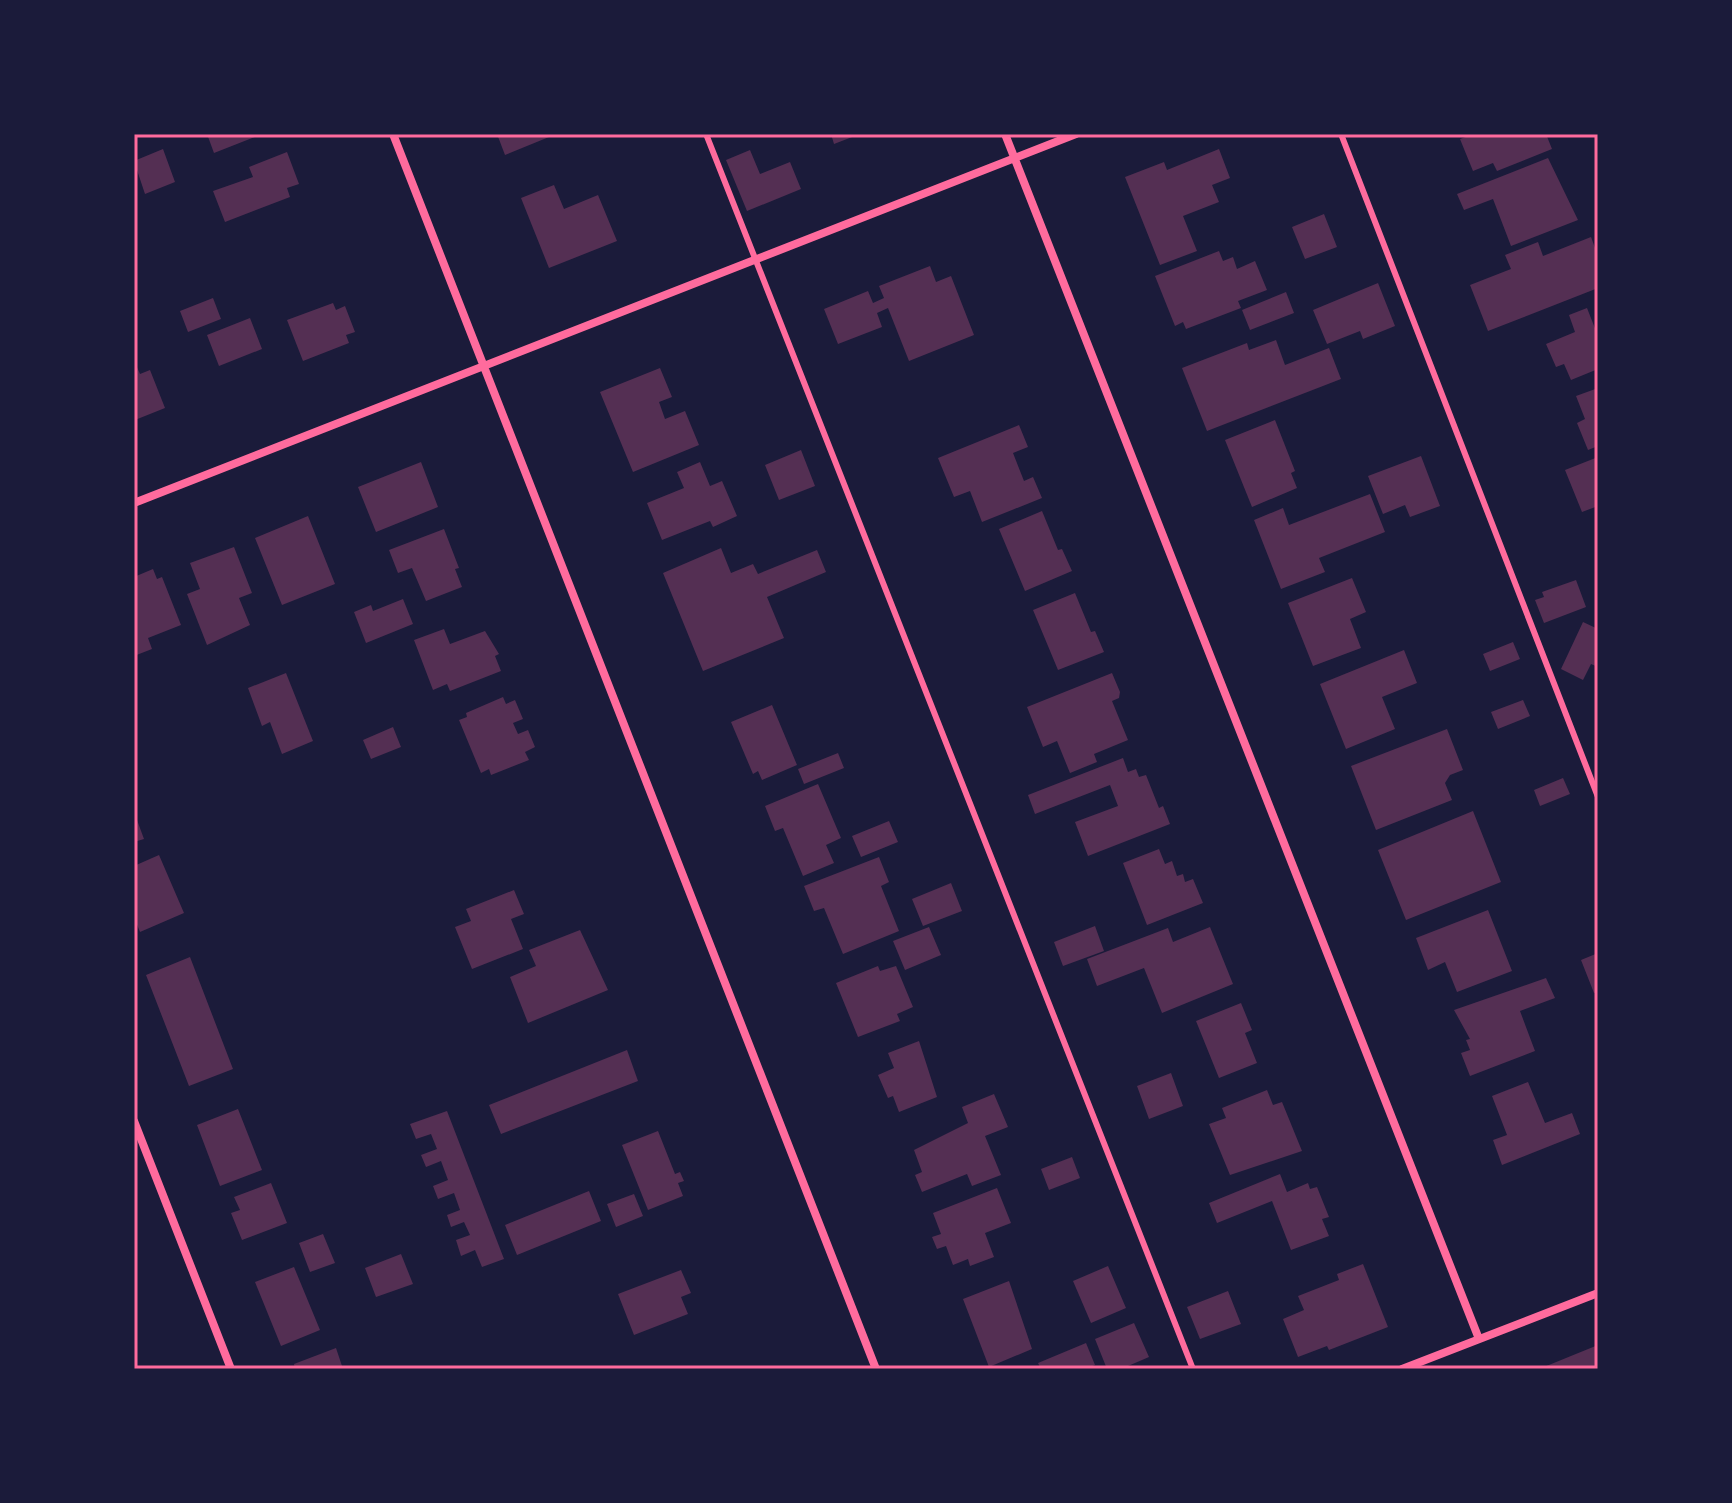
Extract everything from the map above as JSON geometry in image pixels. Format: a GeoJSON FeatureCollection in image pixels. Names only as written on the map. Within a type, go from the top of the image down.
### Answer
{"type":"FeatureCollection","features":[{"type":"Feature","properties":{"kind":"street"},"geometry":{"type":"LineString","coordinates":[[393,134],[876,1369]]}},
{"type":"Feature","properties":{"kind":"street"},"geometry":{"type":"LineString","coordinates":[[1005,134],[1479,1339]]}},
{"type":"Feature","properties":{"kind":"street"},"geometry":{"type":"LineString","coordinates":[[134,503],[1076,134]]}},
{"type":"Feature","properties":{"kind":"street"},"geometry":{"type":"LineString","coordinates":[[134,1121],[231,1369]]}},
{"type":"Feature","properties":{"kind":"street"},"geometry":{"type":"LineString","coordinates":[[1402,1369],[1598,1293]]}},
{"type":"Feature","properties":{"kind":"lane"},"geometry":{"type":"LineString","coordinates":[[706,134],[1193,1369]]}},
{"type":"Feature","properties":{"kind":"lane"},"geometry":{"type":"LineString","coordinates":[[1341,134],[1598,797]]}},
{"type":"Feature","properties":{"kind":"building"},"geometry":{"type":"Polygon","coordinates":[[[207,134],[262,134],[214,153],[207,134]]]}},
{"type":"Feature","properties":{"kind":"building"},"geometry":{"type":"Polygon","coordinates":[[[497,134],[547,134],[549,137],[505,155],[497,134]]]}},
{"type":"Feature","properties":{"kind":"building"},"geometry":{"type":"Polygon","coordinates":[[[831,134],[860,134],[834,144],[831,134]]]}},
{"type":"Feature","properties":{"kind":"building"},"geometry":{"type":"Polygon","coordinates":[[[1474,134],[1546,134],[1552,149],[1497,171],[1493,163],[1473,171],[1460,139],[1474,134]]]}},
{"type":"Feature","properties":{"kind":"building"},"geometry":{"type":"Polygon","coordinates":[[[163,149],[175,182],[145,194],[134,161],[163,149]]]}},
{"type":"Feature","properties":{"kind":"building"},"geometry":{"type":"Polygon","coordinates":[[[1219,149],[1230,178],[1212,185],[1219,202],[1183,216],[1197,251],[1160,265],[1125,177],[1164,162],[1167,170],[1219,149]]]}},
{"type":"Feature","properties":{"kind":"building"},"geometry":{"type":"Polygon","coordinates":[[[750,150],[760,174],[790,162],[801,189],[747,211],[726,160],[750,150]]]}},
{"type":"Feature","properties":{"kind":"building"},"geometry":{"type":"Polygon","coordinates":[[[287,152],[299,184],[287,188],[290,197],[225,222],[213,191],[253,177],[249,167],[287,152]]]}},
{"type":"Feature","properties":{"kind":"building"},"geometry":{"type":"Polygon","coordinates":[[[1548,158],[1578,220],[1511,246],[1493,199],[1464,210],[1457,194],[1548,158]]]}},
{"type":"Feature","properties":{"kind":"building"},"geometry":{"type":"Polygon","coordinates":[[[554,185],[564,209],[598,195],[617,241],[549,268],[521,198],[554,185]]]}},
{"type":"Feature","properties":{"kind":"building"},"geometry":{"type":"Polygon","coordinates":[[[1324,214],[1337,247],[1305,259],[1292,227],[1324,214]]]}},
{"type":"Feature","properties":{"kind":"building"},"geometry":{"type":"Polygon","coordinates":[[[1591,237],[1598,256],[1598,288],[1488,331],[1470,285],[1511,269],[1505,255],[1538,242],[1543,256],[1591,237]]]}},
{"type":"Feature","properties":{"kind":"building"},"geometry":{"type":"Polygon","coordinates":[[[1219,251],[1223,261],[1233,257],[1237,269],[1255,261],[1267,290],[1238,301],[1241,308],[1186,329],[1183,322],[1175,326],[1155,276],[1219,251]]]}},
{"type":"Feature","properties":{"kind":"building"},"geometry":{"type":"Polygon","coordinates":[[[930,266],[936,282],[951,276],[974,335],[909,361],[888,308],[877,313],[882,327],[838,344],[824,309],[868,291],[873,303],[884,298],[879,286],[930,266]]]}},
{"type":"Feature","properties":{"kind":"building"},"geometry":{"type":"Polygon","coordinates":[[[1378,283],[1395,326],[1363,339],[1360,331],[1327,344],[1313,310],[1378,283]]]}},
{"type":"Feature","properties":{"kind":"building"},"geometry":{"type":"Polygon","coordinates":[[[1286,292],[1294,313],[1250,330],[1242,310],[1286,292]]]}},
{"type":"Feature","properties":{"kind":"building"},"geometry":{"type":"Polygon","coordinates":[[[213,298],[221,319],[188,332],[180,311],[213,298]]]}},
{"type":"Feature","properties":{"kind":"building"},"geometry":{"type":"Polygon","coordinates":[[[333,303],[336,310],[345,306],[355,332],[346,335],[349,343],[303,361],[287,320],[333,303]]]}},
{"type":"Feature","properties":{"kind":"building"},"geometry":{"type":"Polygon","coordinates":[[[1587,308],[1598,336],[1598,369],[1571,380],[1564,364],[1556,367],[1546,344],[1575,332],[1569,315],[1587,308]]]}},
{"type":"Feature","properties":{"kind":"building"},"geometry":{"type":"Polygon","coordinates":[[[250,318],[262,349],[219,366],[207,335],[250,318]]]}},
{"type":"Feature","properties":{"kind":"building"},"geometry":{"type":"Polygon","coordinates":[[[1276,340],[1285,365],[1329,348],[1341,379],[1207,431],[1182,368],[1247,343],[1249,350],[1276,340]]]}},
{"type":"Feature","properties":{"kind":"building"},"geometry":{"type":"Polygon","coordinates":[[[134,360],[140,374],[150,370],[165,408],[135,420],[134,360]]]}},
{"type":"Feature","properties":{"kind":"building"},"geometry":{"type":"Polygon","coordinates":[[[660,368],[672,397],[659,402],[665,419],[685,411],[699,445],[633,472],[600,392],[660,368]]]}},
{"type":"Feature","properties":{"kind":"building"},"geometry":{"type":"Polygon","coordinates":[[[1598,388],[1598,446],[1588,450],[1577,423],[1585,419],[1576,396],[1598,388]]]}},
{"type":"Feature","properties":{"kind":"building"},"geometry":{"type":"Polygon","coordinates":[[[1275,420],[1295,471],[1291,473],[1297,488],[1252,507],[1225,440],[1275,420]]]}},
{"type":"Feature","properties":{"kind":"building"},"geometry":{"type":"Polygon","coordinates":[[[1019,425],[1028,447],[1013,453],[1024,481],[1033,477],[1042,498],[982,522],[970,491],[954,497],[938,458],[1019,425]]]}},
{"type":"Feature","properties":{"kind":"building"},"geometry":{"type":"Polygon","coordinates":[[[801,450],[815,486],[779,500],[765,465],[801,450]]]}},
{"type":"Feature","properties":{"kind":"building"},"geometry":{"type":"Polygon","coordinates":[[[1421,456],[1440,506],[1410,517],[1405,505],[1383,514],[1368,476],[1421,456]]]}},
{"type":"Feature","properties":{"kind":"building"},"geometry":{"type":"Polygon","coordinates":[[[1598,457],[1598,506],[1582,512],[1565,470],[1598,457]]]}},
{"type":"Feature","properties":{"kind":"building"},"geometry":{"type":"Polygon","coordinates":[[[421,462],[438,507],[376,532],[358,487],[421,462]]]}},
{"type":"Feature","properties":{"kind":"building"},"geometry":{"type":"Polygon","coordinates":[[[700,462],[710,486],[722,481],[737,516],[713,527],[710,521],[662,540],[647,503],[684,488],[677,472],[700,462]]]}},
{"type":"Feature","properties":{"kind":"building"},"geometry":{"type":"Polygon","coordinates":[[[1370,494],[1385,532],[1319,558],[1325,572],[1281,589],[1254,520],[1283,508],[1289,525],[1370,494]]]}},
{"type":"Feature","properties":{"kind":"building"},"geometry":{"type":"Polygon","coordinates":[[[1042,511],[1058,550],[1062,549],[1072,571],[1025,591],[999,529],[1042,511]]]}},
{"type":"Feature","properties":{"kind":"building"},"geometry":{"type":"Polygon","coordinates":[[[308,516],[335,584],[282,605],[255,538],[308,516]]]}},
{"type":"Feature","properties":{"kind":"building"},"geometry":{"type":"Polygon","coordinates":[[[444,529],[459,568],[455,569],[462,587],[426,601],[412,568],[398,573],[389,550],[444,529]]]}},
{"type":"Feature","properties":{"kind":"building"},"geometry":{"type":"Polygon","coordinates":[[[234,547],[252,593],[239,598],[250,625],[207,645],[187,594],[200,589],[190,563],[234,547]]]}},
{"type":"Feature","properties":{"kind":"building"},"geometry":{"type":"Polygon","coordinates":[[[721,548],[731,573],[753,564],[758,574],[817,550],[826,572],[767,597],[784,638],[703,671],[663,573],[721,548]]]}},
{"type":"Feature","properties":{"kind":"building"},"geometry":{"type":"Polygon","coordinates":[[[153,569],[157,579],[162,577],[181,625],[148,638],[152,649],[134,656],[134,577],[153,569]]]}},
{"type":"Feature","properties":{"kind":"building"},"geometry":{"type":"Polygon","coordinates":[[[1352,578],[1366,612],[1350,619],[1361,648],[1313,666],[1288,603],[1352,578]]]}},
{"type":"Feature","properties":{"kind":"building"},"geometry":{"type":"Polygon","coordinates":[[[1576,580],[1586,607],[1544,623],[1535,600],[1544,597],[1542,592],[1576,580]]]}},
{"type":"Feature","properties":{"kind":"building"},"geometry":{"type":"Polygon","coordinates":[[[1075,593],[1091,632],[1095,631],[1104,652],[1058,670],[1033,610],[1075,593]]]}},
{"type":"Feature","properties":{"kind":"building"},"geometry":{"type":"Polygon","coordinates":[[[403,599],[413,624],[366,643],[354,612],[371,605],[373,611],[403,599]]]}},
{"type":"Feature","properties":{"kind":"building"},"geometry":{"type":"Polygon","coordinates":[[[1583,622],[1598,629],[1598,667],[1591,664],[1583,680],[1561,669],[1583,622]]]}},
{"type":"Feature","properties":{"kind":"building"},"geometry":{"type":"Polygon","coordinates":[[[444,629],[450,644],[485,631],[499,654],[495,656],[501,671],[450,691],[447,684],[433,690],[414,640],[444,629]]]}},
{"type":"Feature","properties":{"kind":"building"},"geometry":{"type":"Polygon","coordinates":[[[1513,642],[1520,659],[1490,671],[1483,654],[1513,642]]]}},
{"type":"Feature","properties":{"kind":"building"},"geometry":{"type":"Polygon","coordinates":[[[1404,650],[1417,683],[1382,697],[1395,729],[1346,749],[1320,684],[1404,650]]]}},
{"type":"Feature","properties":{"kind":"building"},"geometry":{"type":"Polygon","coordinates":[[[286,673],[313,741],[282,754],[270,722],[262,726],[248,688],[286,673]]]}},
{"type":"Feature","properties":{"kind":"building"},"geometry":{"type":"Polygon","coordinates":[[[1112,673],[1120,692],[1119,698],[1112,701],[1128,740],[1094,754],[1097,762],[1070,773],[1057,741],[1043,747],[1027,707],[1112,673]]]}},
{"type":"Feature","properties":{"kind":"building"},"geometry":{"type":"Polygon","coordinates":[[[503,697],[506,704],[515,700],[523,719],[513,723],[518,734],[528,730],[535,747],[525,752],[529,760],[491,775],[489,769],[481,773],[459,720],[467,717],[466,713],[503,697]]]}},
{"type":"Feature","properties":{"kind":"building"},"geometry":{"type":"Polygon","coordinates":[[[1523,700],[1530,716],[1498,729],[1491,712],[1523,700]]]}},
{"type":"Feature","properties":{"kind":"building"},"geometry":{"type":"Polygon","coordinates":[[[772,705],[797,765],[762,780],[758,771],[753,774],[731,722],[772,705]]]}},
{"type":"Feature","properties":{"kind":"building"},"geometry":{"type":"Polygon","coordinates":[[[393,727],[401,747],[371,759],[363,740],[393,727]]]}},
{"type":"Feature","properties":{"kind":"building"},"geometry":{"type":"Polygon","coordinates":[[[1447,729],[1463,770],[1450,775],[1445,783],[1452,800],[1376,830],[1351,766],[1447,729]]]}},
{"type":"Feature","properties":{"kind":"building"},"geometry":{"type":"Polygon","coordinates":[[[838,753],[844,768],[804,784],[798,769],[838,753]]]}},
{"type":"Feature","properties":{"kind":"building"},"geometry":{"type":"Polygon","coordinates":[[[1123,758],[1128,772],[1136,769],[1139,777],[1146,775],[1159,808],[1163,806],[1170,824],[1088,856],[1075,822],[1118,806],[1110,785],[1035,814],[1028,795],[1123,758]]]}},
{"type":"Feature","properties":{"kind":"building"},"geometry":{"type":"Polygon","coordinates":[[[1563,778],[1570,794],[1540,806],[1534,790],[1563,778]]]}},
{"type":"Feature","properties":{"kind":"building"},"geometry":{"type":"Polygon","coordinates":[[[818,784],[841,838],[826,845],[834,863],[803,876],[783,828],[775,831],[765,806],[818,784]]]}},
{"type":"Feature","properties":{"kind":"building"},"geometry":{"type":"Polygon","coordinates":[[[1473,811],[1501,882],[1406,920],[1378,850],[1473,811]]]}},
{"type":"Feature","properties":{"kind":"building"},"geometry":{"type":"Polygon","coordinates":[[[137,820],[144,839],[134,842],[134,821],[137,820]]]}},
{"type":"Feature","properties":{"kind":"building"},"geometry":{"type":"Polygon","coordinates":[[[889,821],[898,842],[861,857],[852,836],[889,821]]]}},
{"type":"Feature","properties":{"kind":"building"},"geometry":{"type":"Polygon","coordinates":[[[1159,849],[1165,864],[1172,861],[1177,876],[1183,874],[1185,882],[1193,879],[1203,903],[1147,925],[1123,863],[1159,849]]]}},
{"type":"Feature","properties":{"kind":"building"},"geometry":{"type":"Polygon","coordinates":[[[159,855],[184,913],[140,932],[134,917],[134,866],[159,855]]]}},
{"type":"Feature","properties":{"kind":"building"},"geometry":{"type":"Polygon","coordinates":[[[879,857],[889,882],[881,886],[899,931],[843,954],[824,908],[814,911],[804,886],[879,857]]]}},
{"type":"Feature","properties":{"kind":"building"},"geometry":{"type":"Polygon","coordinates":[[[951,883],[962,911],[923,926],[912,899],[951,883]]]}},
{"type":"Feature","properties":{"kind":"building"},"geometry":{"type":"Polygon","coordinates":[[[514,890],[524,914],[511,919],[523,949],[472,969],[455,927],[471,921],[466,909],[514,890]]]}},
{"type":"Feature","properties":{"kind":"building"},"geometry":{"type":"Polygon","coordinates":[[[1488,910],[1512,971],[1457,992],[1445,962],[1428,970],[1416,938],[1488,910]]]}},
{"type":"Feature","properties":{"kind":"building"},"geometry":{"type":"Polygon","coordinates":[[[1095,926],[1104,951],[1063,966],[1054,942],[1095,926]]]}},
{"type":"Feature","properties":{"kind":"building"},"geometry":{"type":"Polygon","coordinates":[[[929,927],[941,955],[905,970],[893,941],[929,927]]]}},
{"type":"Feature","properties":{"kind":"building"},"geometry":{"type":"Polygon","coordinates":[[[1210,927],[1233,984],[1162,1013],[1144,968],[1097,986],[1087,959],[1168,928],[1173,942],[1210,927]]]}},
{"type":"Feature","properties":{"kind":"building"},"geometry":{"type":"Polygon","coordinates":[[[580,930],[608,990],[528,1023],[510,977],[536,966],[529,950],[580,930]]]}},
{"type":"Feature","properties":{"kind":"building"},"geometry":{"type":"Polygon","coordinates":[[[1598,953],[1598,992],[1594,993],[1581,960],[1598,953]]]}},
{"type":"Feature","properties":{"kind":"building"},"geometry":{"type":"Polygon","coordinates":[[[190,957],[233,1069],[189,1086],[146,975],[190,957]]]}},
{"type":"Feature","properties":{"kind":"building"},"geometry":{"type":"Polygon","coordinates":[[[878,966],[880,971],[896,966],[913,1007],[897,1014],[900,1021],[858,1037],[836,983],[878,966]]]}},
{"type":"Feature","properties":{"kind":"building"},"geometry":{"type":"Polygon","coordinates":[[[1546,978],[1555,998],[1520,1011],[1535,1051],[1470,1076],[1461,1053],[1470,1050],[1466,1040],[1470,1039],[1454,1010],[1546,978]]]}},
{"type":"Feature","properties":{"kind":"building"},"geometry":{"type":"Polygon","coordinates":[[[1241,1003],[1252,1030],[1245,1033],[1257,1063],[1219,1078],[1196,1021],[1241,1003]]]}},
{"type":"Feature","properties":{"kind":"building"},"geometry":{"type":"Polygon","coordinates":[[[919,1041],[937,1097],[899,1112],[893,1096],[888,1098],[878,1075],[894,1068],[888,1053],[919,1041]]]}},
{"type":"Feature","properties":{"kind":"building"},"geometry":{"type":"Polygon","coordinates":[[[627,1050],[638,1081],[501,1134],[489,1105],[627,1050]]]}},
{"type":"Feature","properties":{"kind":"building"},"geometry":{"type":"Polygon","coordinates":[[[1171,1073],[1183,1106],[1149,1119],[1137,1086],[1171,1073]]]}},
{"type":"Feature","properties":{"kind":"building"},"geometry":{"type":"Polygon","coordinates":[[[1528,1082],[1545,1123],[1572,1113],[1580,1134],[1502,1165],[1493,1140],[1507,1135],[1492,1096],[1528,1082]]]}},
{"type":"Feature","properties":{"kind":"building"},"geometry":{"type":"Polygon","coordinates":[[[1267,1090],[1273,1105],[1282,1102],[1302,1151],[1230,1175],[1209,1124],[1226,1118],[1222,1108],[1267,1090]]]}},
{"type":"Feature","properties":{"kind":"building"},"geometry":{"type":"Polygon","coordinates":[[[994,1094],[1008,1127],[985,1136],[1001,1175],[972,1186],[967,1174],[922,1192],[915,1175],[922,1172],[914,1150],[968,1123],[962,1107],[994,1094]]]}},
{"type":"Feature","properties":{"kind":"building"},"geometry":{"type":"Polygon","coordinates":[[[238,1109],[262,1170],[220,1186],[197,1125],[238,1109]]]}},
{"type":"Feature","properties":{"kind":"building"},"geometry":{"type":"Polygon","coordinates":[[[447,1111],[504,1259],[482,1267],[475,1250],[461,1256],[456,1240],[470,1235],[464,1222],[451,1227],[447,1215],[460,1210],[454,1193],[438,1199],[433,1186],[448,1180],[441,1161],[426,1167],[421,1155],[437,1149],[431,1134],[416,1139],[410,1124],[447,1111]]]}},
{"type":"Feature","properties":{"kind":"building"},"geometry":{"type":"Polygon","coordinates":[[[658,1131],[675,1174],[680,1172],[684,1181],[678,1183],[683,1196],[648,1210],[622,1145],[658,1131]]]}},
{"type":"Feature","properties":{"kind":"building"},"geometry":{"type":"Polygon","coordinates":[[[1072,1157],[1080,1178],[1049,1190],[1041,1169],[1072,1157]]]}},
{"type":"Feature","properties":{"kind":"building"},"geometry":{"type":"Polygon","coordinates":[[[1280,1174],[1287,1192],[1308,1183],[1310,1189],[1317,1187],[1329,1217],[1322,1219],[1329,1236],[1291,1250],[1272,1201],[1217,1223],[1209,1203],[1280,1174]]]}},
{"type":"Feature","properties":{"kind":"building"},"geometry":{"type":"Polygon","coordinates":[[[271,1183],[287,1223],[242,1240],[231,1213],[240,1210],[234,1197],[271,1183]]]}},
{"type":"Feature","properties":{"kind":"building"},"geometry":{"type":"Polygon","coordinates":[[[997,1188],[1011,1223],[985,1233],[994,1257],[970,1266],[968,1259],[953,1265],[946,1246],[937,1249],[932,1237],[941,1234],[933,1213],[997,1188]]]}},
{"type":"Feature","properties":{"kind":"building"},"geometry":{"type":"Polygon","coordinates":[[[589,1191],[601,1221],[517,1255],[505,1225],[589,1191]]]}},
{"type":"Feature","properties":{"kind":"building"},"geometry":{"type":"Polygon","coordinates":[[[634,1194],[643,1216],[616,1227],[607,1204],[634,1194]]]}},
{"type":"Feature","properties":{"kind":"building"},"geometry":{"type":"Polygon","coordinates":[[[323,1234],[335,1263],[310,1272],[299,1243],[323,1234]]]}},
{"type":"Feature","properties":{"kind":"building"},"geometry":{"type":"Polygon","coordinates":[[[401,1254],[413,1284],[376,1297],[365,1268],[401,1254]]]}},
{"type":"Feature","properties":{"kind":"building"},"geometry":{"type":"Polygon","coordinates":[[[1363,1264],[1388,1327],[1329,1350],[1327,1346],[1298,1357],[1283,1319],[1304,1310],[1298,1296],[1339,1280],[1337,1274],[1363,1264]]]}},
{"type":"Feature","properties":{"kind":"building"},"geometry":{"type":"Polygon","coordinates":[[[1108,1266],[1126,1308],[1091,1323],[1073,1281],[1108,1266]]]}},
{"type":"Feature","properties":{"kind":"building"},"geometry":{"type":"Polygon","coordinates":[[[294,1267],[320,1330],[281,1346],[255,1282],[294,1267]]]}},
{"type":"Feature","properties":{"kind":"building"},"geometry":{"type":"Polygon","coordinates":[[[681,1270],[691,1293],[681,1297],[688,1314],[634,1335],[618,1294],[681,1270]]]}},
{"type":"Feature","properties":{"kind":"building"},"geometry":{"type":"Polygon","coordinates":[[[1009,1281],[1032,1349],[989,1367],[963,1299],[1009,1281]]]}},
{"type":"Feature","properties":{"kind":"building"},"geometry":{"type":"Polygon","coordinates":[[[1228,1291],[1241,1324],[1200,1339],[1187,1307],[1228,1291]]]}},
{"type":"Feature","properties":{"kind":"building"},"geometry":{"type":"Polygon","coordinates":[[[1134,1323],[1149,1357],[1121,1369],[1107,1369],[1095,1339],[1134,1323]]]}},
{"type":"Feature","properties":{"kind":"building"},"geometry":{"type":"Polygon","coordinates":[[[1086,1343],[1095,1365],[1085,1369],[1041,1369],[1038,1363],[1086,1343]]]}},
{"type":"Feature","properties":{"kind":"building"},"geometry":{"type":"Polygon","coordinates":[[[1598,1345],[1598,1369],[1539,1369],[1598,1345]]]}},
{"type":"Feature","properties":{"kind":"building"},"geometry":{"type":"Polygon","coordinates":[[[336,1348],[343,1369],[295,1369],[294,1364],[336,1348]]]}}]}
